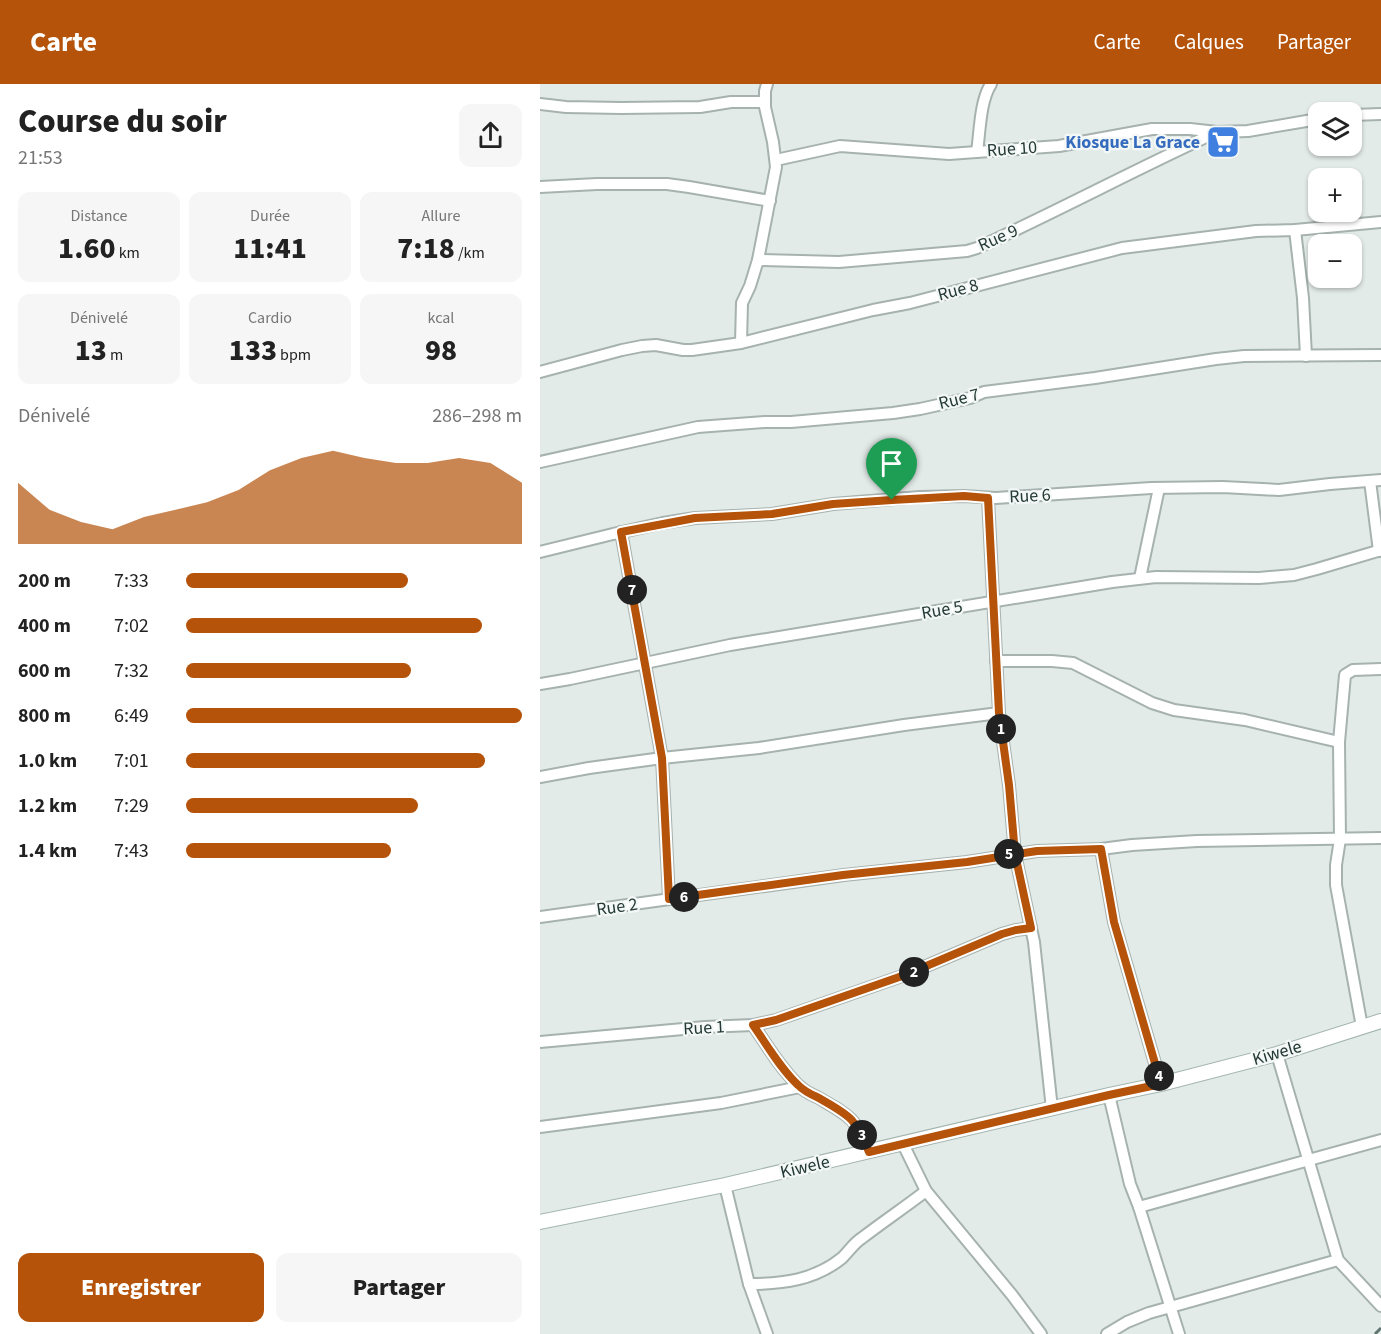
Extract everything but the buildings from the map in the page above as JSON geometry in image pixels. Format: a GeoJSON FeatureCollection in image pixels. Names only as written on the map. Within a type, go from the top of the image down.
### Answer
{"type":"FeatureCollection","features":[{"type":"Feature","properties":{"kind":"street"},"geometry":{"type":"LineString","coordinates":[[741,343],[742,303],[758,260],[776,167],[764,102],[767,84]]}},
{"type":"Feature","properties":{"kind":"street"},"geometry":{"type":"LineString","coordinates":[[977,152],[983,106],[986,92],[991,84]]}},
{"type":"Feature","properties":{"kind":"street"},"geometry":{"type":"LineString","coordinates":[[540,105],[621,108],[700,107],[731,102],[764,102]]}},
{"type":"Feature","properties":{"kind":"street"},"geometry":{"type":"LineString","coordinates":[[1362,115],[1381,114]]}},
{"type":"Feature","properties":{"kind":"street","name":"Rue 10"},"geometry":{"type":"LineString","coordinates":[[776,160],[840,146],[934,153],[977,152],[1059,146],[1152,129],[1179,128],[1217,132],[1260,129],[1308,121]]}},
{"type":"Feature","properties":{"kind":"street","name":"Rue 9"},"geometry":{"type":"LineString","coordinates":[[758,260],[839,262],[967,251],[1054,212],[1217,132]]}},
{"type":"Feature","properties":{"kind":"street"},"geometry":{"type":"LineString","coordinates":[[540,187],[587,184],[668,184],[770,201]]}},
{"type":"Feature","properties":{"kind":"street","name":"Rue 8"},"geometry":{"type":"LineString","coordinates":[[540,372],[642,346],[656,345],[692,350],[741,343],[910,303],[1122,248],[1256,231],[1295,230],[1381,222]]}},
{"type":"Feature","properties":{"kind":"street"},"geometry":{"type":"LineString","coordinates":[[1295,230],[1303,298],[1306,356]]}},
{"type":"Feature","properties":{"kind":"street","name":"Rue 7"},"geometry":{"type":"LineString","coordinates":[[540,462],[698,427],[893,413],[940,405],[984,392],[1216,359],[1244,356],[1381,356]]}},
{"type":"Feature","properties":{"kind":"street"},"geometry":{"type":"LineString","coordinates":[[1376,480],[1380,550]]}},
{"type":"Feature","properties":{"kind":"street","name":"Rue 6"},"geometry":{"type":"LineString","coordinates":[[540,552],[621,532],[695,518],[772,514],[833,504],[909,498],[955,496],[988,498],[1159,488],[1223,487],[1279,490],[1376,480]]}},
{"type":"Feature","properties":{"kind":"street"},"geometry":{"type":"LineString","coordinates":[[1140,578],[1159,488]]}},
{"type":"Feature","properties":{"kind":"street"},"geometry":{"type":"LineString","coordinates":[[988,498],[999,713],[1009,785],[1015,854],[1037,968],[1052,1109]]}},
{"type":"Feature","properties":{"kind":"street"},"geometry":{"type":"LineString","coordinates":[[621,532],[662,758],[669,899]]}},
{"type":"Feature","properties":{"kind":"street","name":"Rue 5"},"geometry":{"type":"LineString","coordinates":[[540,684],[730,645],[1140,578],[1259,578],[1294,575],[1380,550]]}},
{"type":"Feature","properties":{"kind":"street"},"geometry":{"type":"LineString","coordinates":[[996,661],[1073,663],[1152,703],[1174,710],[1245,720],[1339,742]]}},
{"type":"Feature","properties":{"kind":"street"},"geometry":{"type":"LineString","coordinates":[[1362,1027],[1336,885],[1340,839],[1339,742],[1345,675],[1353,670],[1381,669]]}},
{"type":"Feature","properties":{"kind":"street"},"geometry":{"type":"LineString","coordinates":[[540,777],[589,768],[759,748],[904,725],[999,713]]}},
{"type":"Feature","properties":{"kind":"street"},"geometry":{"type":"LineString","coordinates":[[1015,854],[1197,841],[1381,838]]}},
{"type":"Feature","properties":{"kind":"street"},"geometry":{"type":"LineString","coordinates":[[1101,849],[1114,922],[1161,1084]]}},
{"type":"Feature","properties":{"kind":"street","name":"Rue 2"},"geometry":{"type":"LineString","coordinates":[[540,917],[1015,854]]}},
{"type":"Feature","properties":{"kind":"street","name":"Rue 1"},"geometry":{"type":"LineString","coordinates":[[540,1042],[705,1026],[753,1025],[776,1020],[905,975],[1002,934],[1031,928]]}},
{"type":"Feature","properties":{"kind":"street","name":"Kiwele"},"geometry":{"type":"LineString","coordinates":[[540,1222],[725,1185],[1161,1084],[1277,1054],[1381,1021]]}},
{"type":"Feature","properties":{"kind":"street"},"geometry":{"type":"LineString","coordinates":[[753,1025],[789,1076],[800,1087],[853,1120],[869,1152]]}},
{"type":"Feature","properties":{"kind":"street"},"geometry":{"type":"LineString","coordinates":[[1277,1054],[1338,1260],[1381,1306]]}},
{"type":"Feature","properties":{"kind":"street"},"geometry":{"type":"LineString","coordinates":[[540,1127],[721,1103],[800,1087]]}},
{"type":"Feature","properties":{"kind":"street"},"geometry":{"type":"LineString","coordinates":[[1109,1095],[1130,1185],[1179,1334]]}},
{"type":"Feature","properties":{"kind":"street"},"geometry":{"type":"LineString","coordinates":[[1139,1207],[1381,1140]]}},
{"type":"Feature","properties":{"kind":"street"},"geometry":{"type":"LineString","coordinates":[[903,1144],[926,1191],[1012,1295],[1041,1334]]}},
{"type":"Feature","properties":{"kind":"street"},"geometry":{"type":"LineString","coordinates":[[725,1185],[750,1284],[767,1334]]}},
{"type":"Feature","properties":{"kind":"street"},"geometry":{"type":"LineString","coordinates":[[750,1284],[772,1284],[815,1275],[843,1257],[859,1240],[926,1191]]}},
{"type":"Feature","properties":{"kind":"street"},"geometry":{"type":"LineString","coordinates":[[1107,1334],[1149,1313],[1338,1260]]}},
{"type":"Feature","properties":{"kind":"railway"},"geometry":{"type":"LineString","coordinates":[[1375,1334],[1381,1328]]}},
{"type":"Feature","properties":{"kind":"place","name":"Kiosque La Grace"},"geometry":{"type":"Point","coordinates":[1223,142]}},
{"type":"Feature","properties":{"kind":"route"},"geometry":{"type":"LineString","coordinates":[[892,500],[833,504],[772,514],[695,518],[621,532],[662,758],[669,899],[843,875],[967,862],[1015,854],[1037,851],[1101,849],[1114,922],[1161,1084],[869,1152],[853,1120],[800,1087],[789,1076],[753,1025],[776,1020],[905,975],[1002,934],[1031,928],[1015,854],[1009,785],[999,713],[988,498],[964,496],[892,500]]}}]}
